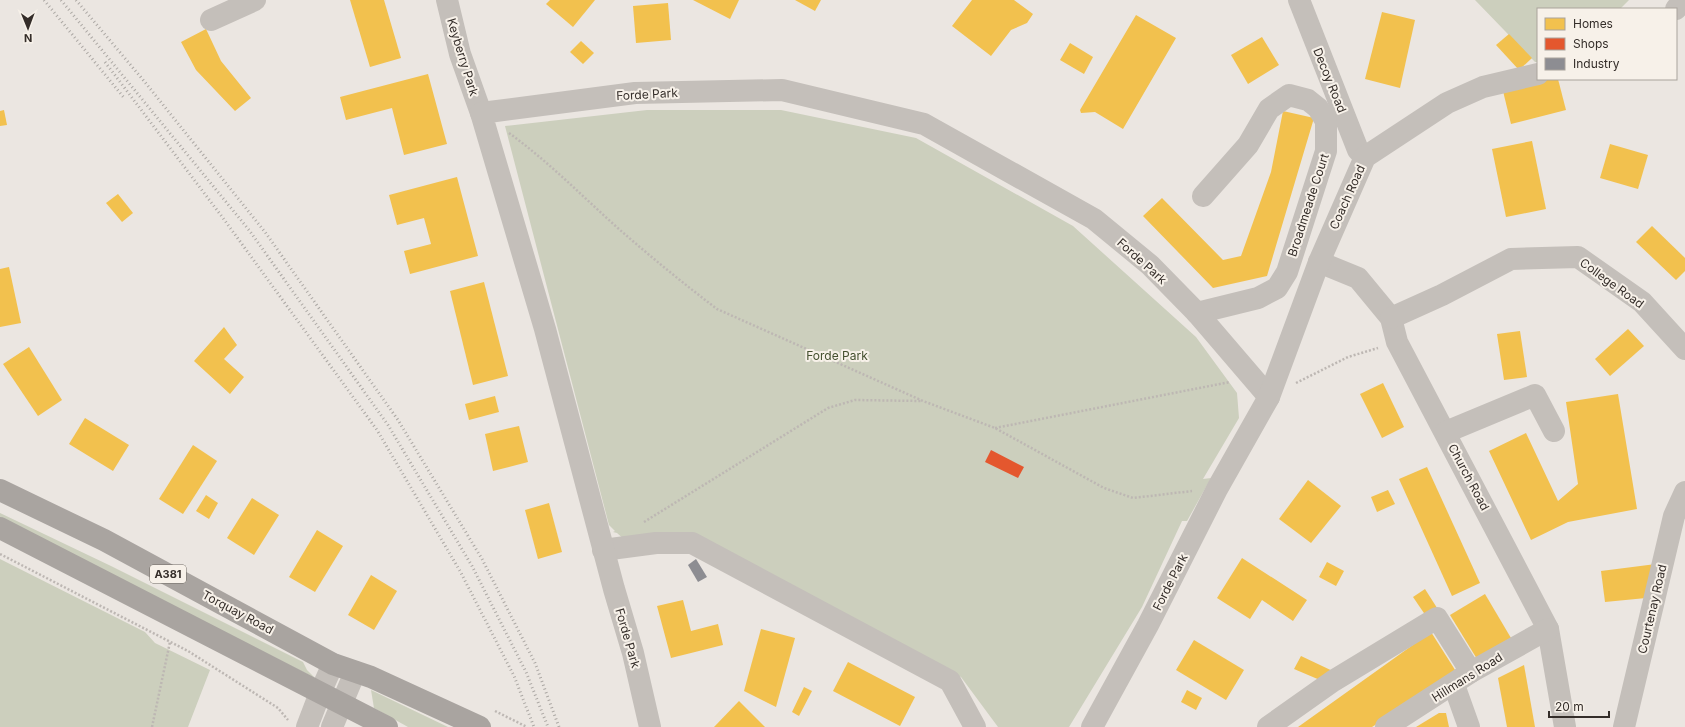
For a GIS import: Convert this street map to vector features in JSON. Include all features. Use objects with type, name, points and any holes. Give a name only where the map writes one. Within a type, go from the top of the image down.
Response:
[{"type":"main road","name":"Torquay Road","points":[[0,490],[104,540],[333,664],[371,677],[480,727]]},
{"type":"main road","points":[[0,528],[387,727]]},
{"type":"street","points":[[211,20],[255,0]]},
{"type":"street","name":"Keyberry Park","points":[[447,0],[460,54],[481,113]]},
{"type":"street","points":[[1677,8],[1683,0]]},
{"type":"street","name":"Decoy Road","points":[[1297,2],[1358,150],[1365,157]]},
{"type":"street","name":"Coach Road","points":[[1269,397],[1319,262],[1365,157],[1447,103],[1484,86],[1537,74]]},
{"type":"street","name":"Forde Park","points":[[650,727],[633,653],[603,550],[545,329],[481,113],[635,93],[782,90],[924,124],[1094,219],[1150,265],[1197,313],[1269,397],[1218,489],[1148,625],[1092,727]]},
{"type":"street","name":"Broadmeade Court","points":[[1197,313],[1258,298],[1277,288],[1287,272],[1326,151],[1326,121],[1318,108],[1308,100],[1289,95],[1269,109],[1248,145],[1203,196]]},
{"type":"street","name":"College Road","points":[[1391,318],[1442,295],[1511,259],[1578,257],[1642,302],[1685,349]]},
{"type":"street","name":"Church Road","points":[[1319,262],[1358,278],[1391,318],[1397,342],[1446,432],[1548,629],[1565,727]]},
{"type":"street","points":[[1446,432],[1535,395],[1554,431]]},
{"type":"street","name":"Courtenay Road","points":[[1624,727],[1674,516],[1685,492]]},
{"type":"street","points":[[603,550],[656,543],[692,543],[950,681],[975,727]]},
{"type":"street","points":[[1268,727],[1333,681],[1437,618],[1462,678],[1469,727]]},
{"type":"street","name":"Hillmans Road","points":[[1386,727],[1462,678],[1548,629]]},
{"type":"street","points":[[297,723],[320,693],[333,664]]},
{"type":"street","points":[[332,727],[355,672]]},
{"type":"path","points":[[481,113],[531,149],[620,230],[690,289],[717,309],[923,401],[995,428],[1104,488],[1133,498],[1218,489]]},
{"type":"path","points":[[1269,397],[1348,357],[1397,342]]},
{"type":"path","points":[[995,428],[1252,378]]},
{"type":"path","points":[[640,525],[828,408],[855,400],[923,401]]},
{"type":"path","points":[[0,554],[188,651],[278,708],[297,723]]},
{"type":"path","points":[[152,727],[170,642]]},
{"type":"path","points":[[497,712],[527,727]]},
{"type":"green space","points":[[1475,0],[1629,0],[1621,8],[1537,8],[1537,62],[1535,62]]},
{"type":"green space","name":"Forde Park","points":[[647,110],[781,110],[916,138],[1073,226],[1196,337],[1237,393],[1239,418],[1203,479],[1211,478],[1187,521],[1182,521],[1142,607],[1069,727],[998,727],[961,677],[712,546],[626,541],[617,533],[613,532],[615,531],[609,525],[505,126]]},
{"type":"green space","points":[[0,513],[111,566],[303,662],[307,670],[315,678],[0,518]]},
{"type":"green space","points":[[0,559],[145,632],[155,643],[210,670],[188,727],[0,727]]},
{"type":"green space","points":[[371,690],[448,727],[408,727],[374,708]]},
{"type":"building: Homes","points":[[350,0],[384,0],[401,58],[370,67]]},
{"type":"building: Homes","points":[[550,0],[595,0],[573,27],[546,4]]},
{"type":"building: Homes","points":[[693,0],[739,0],[730,19]]},
{"type":"building: Homes","points":[[795,0],[821,0],[815,11]]},
{"type":"building: Homes","points":[[972,0],[1014,0],[1033,14],[1027,23],[1011,30],[991,56],[952,26]]},
{"type":"building: Homes","points":[[668,3],[671,40],[636,43],[633,6]]},
{"type":"building: Homes","points":[[1382,12],[1415,20],[1400,88],[1365,79]]},
{"type":"building: Homes","points":[[1136,15],[1176,38],[1123,129],[1095,112],[1081,113],[1080,110]]},
{"type":"building: Homes","points":[[206,29],[221,61],[251,98],[235,111],[196,70],[181,42]]},
{"type":"building: Homes","points":[[1509,34],[1532,58],[1519,70],[1496,45]]},
{"type":"building: Homes","points":[[1262,37],[1279,65],[1248,84],[1231,55]]},
{"type":"building: Homes","points":[[581,41],[594,53],[583,64],[570,52]]},
{"type":"building: Homes","points":[[1070,43],[1093,57],[1084,74],[1060,60]]},
{"type":"building: Homes","points":[[428,74],[447,144],[404,155],[392,108],[346,120],[340,97]]},
{"type":"building: Homes","points":[[1545,80],[1558,80],[1566,110],[1511,124],[1503,91]]},
{"type":"building: Homes","points":[[4,110],[7,125],[0,126],[0,111]]},
{"type":"building: Homes","points":[[1283,111],[1314,118],[1267,276],[1213,288],[1143,216],[1162,198],[1223,260],[1241,256],[1271,172]]},
{"type":"building: Homes","points":[[1532,141],[1546,209],[1506,217],[1492,149]]},
{"type":"building: Homes","points":[[1610,144],[1648,155],[1638,189],[1600,178]]},
{"type":"building: Homes","points":[[457,177],[478,256],[410,274],[404,251],[431,244],[424,218],[397,225],[389,195]]},
{"type":"building: Homes","points":[[118,194],[133,213],[122,222],[106,203]]},
{"type":"building: Homes","points":[[1652,226],[1685,258],[1685,271],[1676,280],[1636,242]]},
{"type":"building: Homes","points":[[9,267],[21,323],[0,327],[0,269]]},
{"type":"building: Homes","points":[[484,282],[508,376],[473,385],[450,291]]},
{"type":"building: Homes","points":[[224,327],[237,345],[224,359],[244,377],[230,394],[194,361]]},
{"type":"building: Homes","points":[[1628,329],[1644,346],[1610,376],[1595,359]]},
{"type":"building: Homes","points":[[1520,331],[1527,377],[1504,380],[1497,334]]},
{"type":"building: Homes","points":[[29,347],[62,400],[38,416],[3,364]]},
{"type":"building: Homes","points":[[1383,383],[1404,427],[1382,438],[1360,394]]},
{"type":"building: Homes","points":[[1618,394],[1637,509],[1568,522],[1531,540],[1489,451],[1526,433],[1558,501],[1578,484],[1566,402]]},
{"type":"building: Homes","points":[[495,396],[499,412],[469,420],[465,404]]},
{"type":"building: Homes","points":[[85,418],[129,445],[113,471],[69,444]]},
{"type":"building: Homes","points":[[519,426],[528,462],[493,471],[485,434]]},
{"type":"building: Homes","points":[[193,445],[217,461],[183,514],[159,499]]},
{"type":"building: Homes","points":[[1427,467],[1480,583],[1452,596],[1399,479]]},
{"type":"building: Homes","points":[[1308,480],[1341,506],[1311,543],[1279,519]]},
{"type":"building: Homes","points":[[1388,490],[1395,504],[1377,512],[1371,497]]},
{"type":"building: Homes","points":[[206,495],[218,503],[209,519],[196,511]]},
{"type":"building: Homes","points":[[252,498],[279,515],[254,555],[227,538]]},
{"type":"building: Homes","points":[[549,503],[562,552],[538,559],[525,510]]},
{"type":"building: Homes","points":[[317,530],[343,546],[315,592],[289,577]]},
{"type":"building: Homes","points":[[1242,558],[1307,600],[1293,621],[1262,600],[1250,619],[1217,598]]},
{"type":"building: Homes","points":[[1327,562],[1344,571],[1336,586],[1319,577]]},
{"type":"building: Homes","points":[[1656,564],[1646,598],[1605,602],[1601,571]]},
{"type":"building: Homes","points":[[371,575],[397,591],[374,630],[348,615]]},
{"type":"building: Homes","points":[[1425,589],[1439,611],[1428,619],[1413,597]]},
{"type":"building: Homes","points":[[1485,594],[1511,638],[1477,659],[1450,615]]},
{"type":"building: Homes","points":[[683,600],[691,631],[718,624],[723,645],[671,658],[657,606]]},
{"type":"building: Homes","points":[[761,629],[795,638],[776,707],[744,691]]},
{"type":"building: Homes","points":[[1431,632],[1457,673],[1372,727],[1298,727]]},
{"type":"building: Homes","points":[[1194,640],[1244,670],[1226,700],[1176,670]]},
{"type":"building: Homes","points":[[1301,656],[1339,674],[1327,683],[1294,669]]},
{"type":"building: Homes","points":[[848,662],[915,697],[900,726],[833,691]]},
{"type":"building: Homes","points":[[1524,665],[1535,727],[1507,727],[1498,678]]},
{"type":"building: Homes","points":[[804,687],[812,691],[799,716],[792,712]]},
{"type":"building: Homes","points":[[1187,690],[1202,698],[1196,710],[1181,702]]},
{"type":"building: Homes","points":[[739,701],[765,727],[714,727]]},
{"type":"building: Homes","points":[[1439,713],[1446,713],[1449,727],[1416,727]]},
{"type":"building: Shops","points":[[991,450],[1024,467],[1018,478],[985,462]]},
{"type":"building: Industry","points":[[696,559],[707,577],[698,582],[688,565]]},
{"type":"railway","points":[[44,0],[125,99]]},
{"type":"railway","points":[[61,0],[249,230],[388,425],[472,566],[526,672],[548,727]]},
{"type":"railway","points":[[76,0],[144,81],[265,232],[398,420],[482,559],[535,663],[559,727]]},
{"type":"railway","points":[[105,62],[223,218],[377,430],[460,571],[514,676],[534,727]]}]
